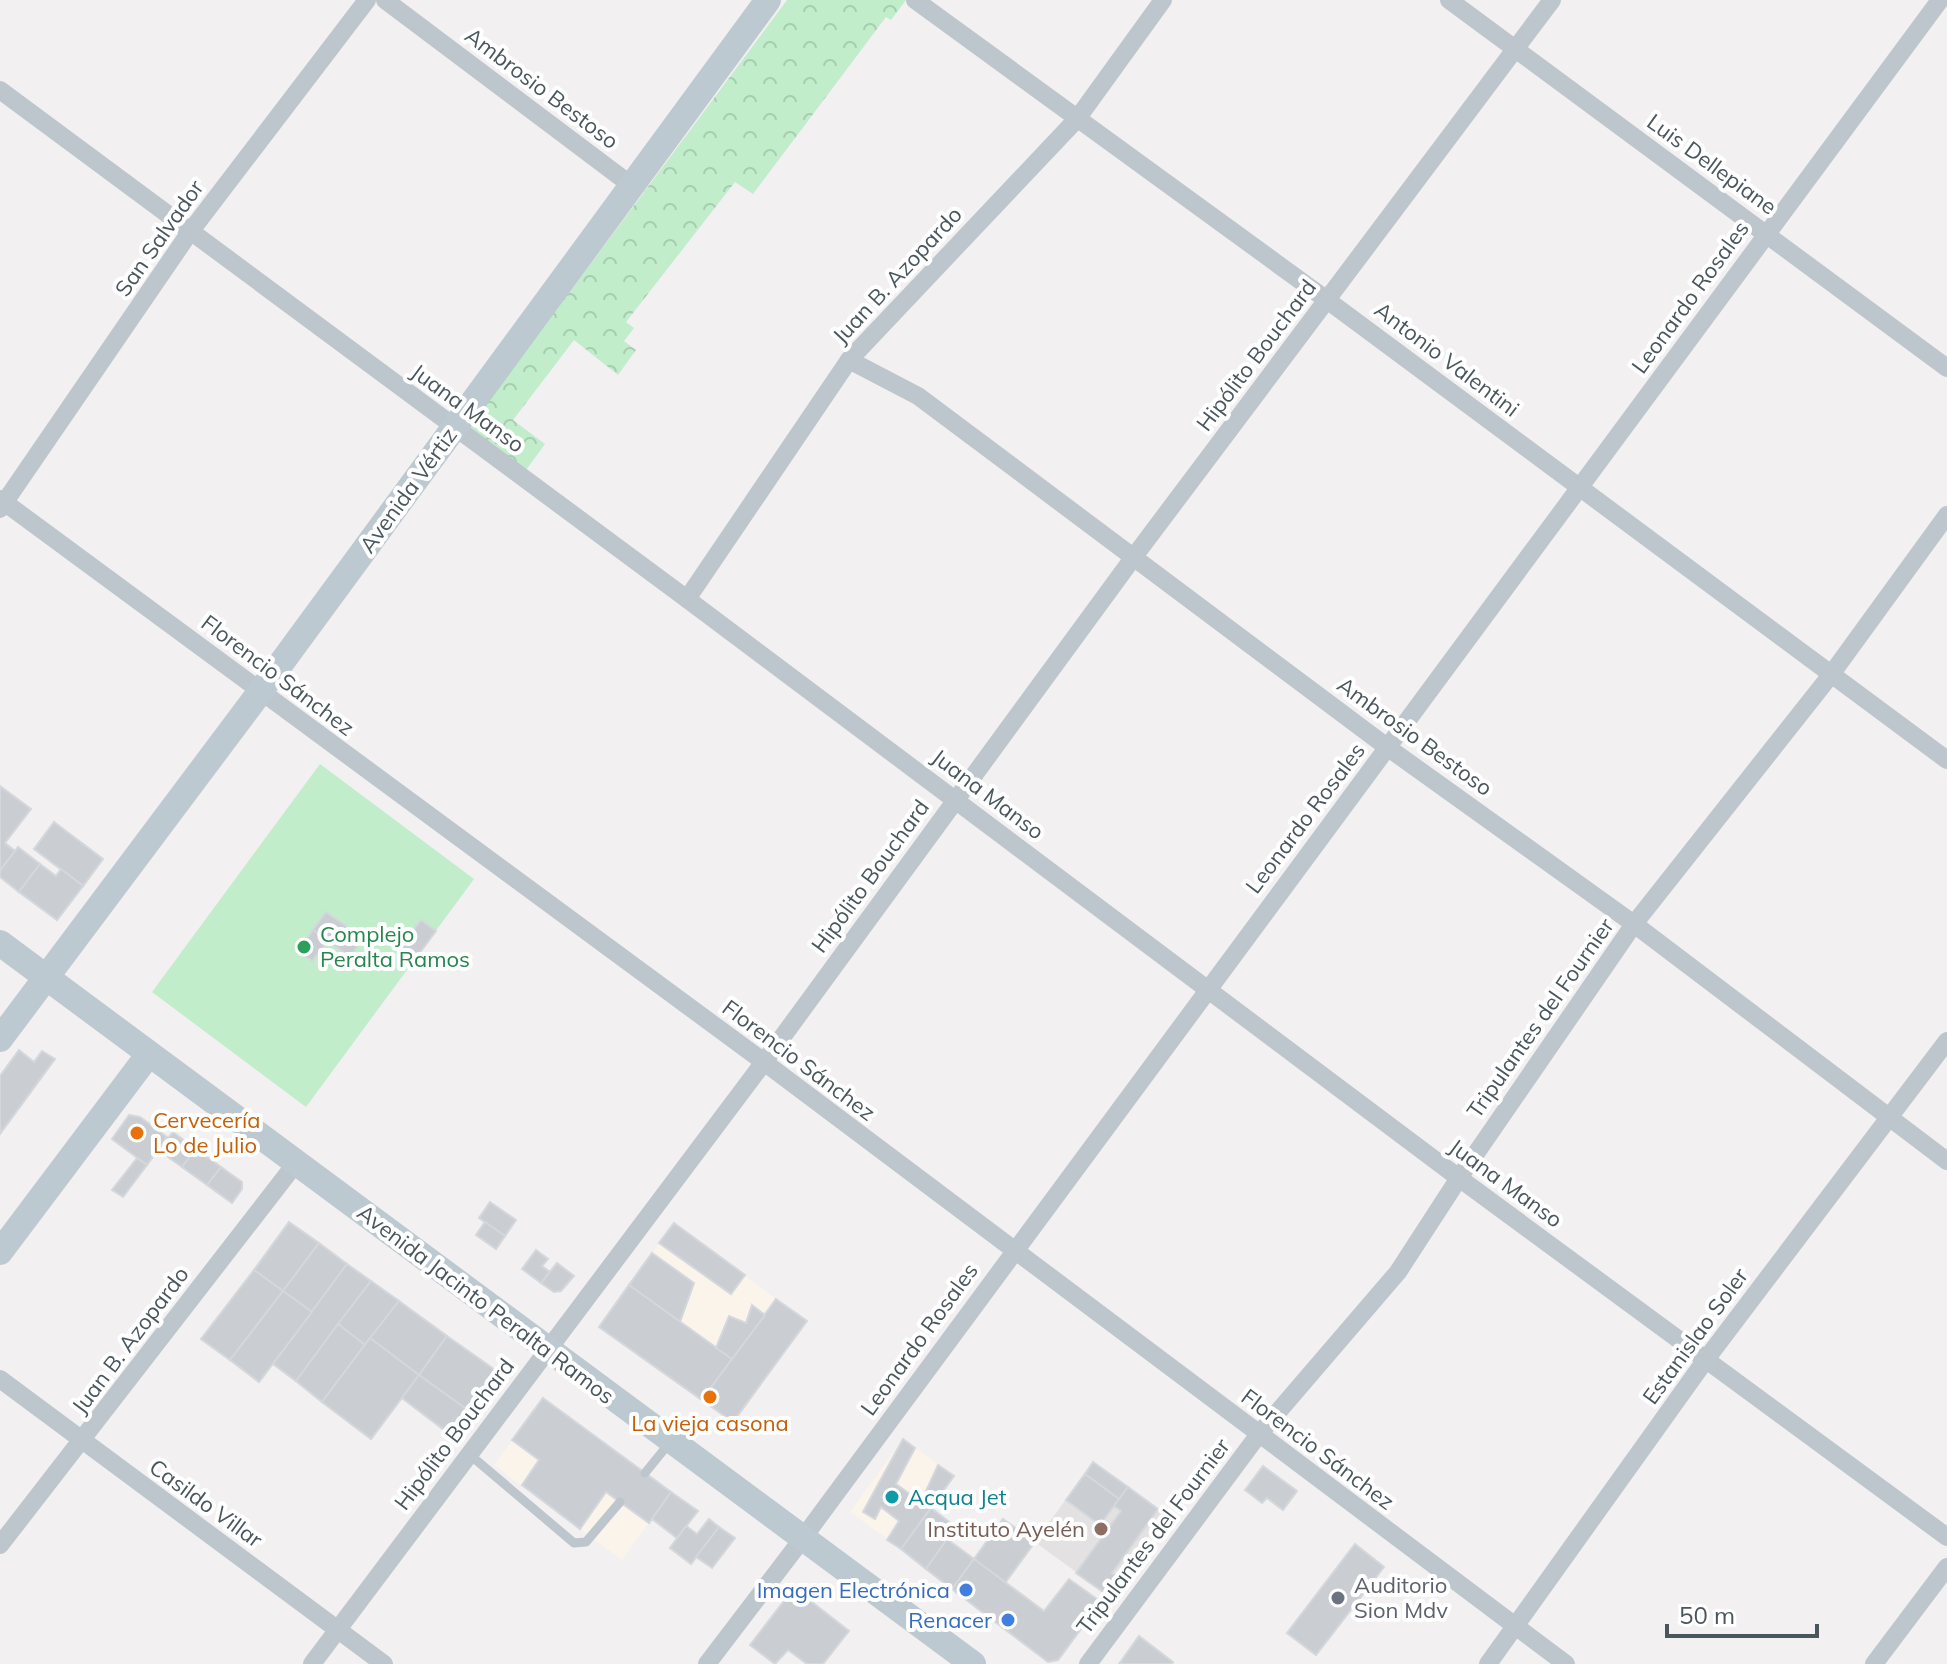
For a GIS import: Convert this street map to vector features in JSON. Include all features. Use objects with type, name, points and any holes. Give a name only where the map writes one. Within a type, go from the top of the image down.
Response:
[{"type":"street","name":"San Salvador","points":[[2,504],[190,232],[367,0]]},
{"type":"street","name":"Ambrosio Bestoso","points":[[385,0],[631,185]]},
{"type":"street","name":"Avenida Vértiz","points":[[0,1039],[260,692],[768,0]]},
{"type":"street","name":"Antonio Valentini","points":[[915,0],[1327,300],[1947,760]]},
{"type":"street","name":"Juan B. Azopardo","points":[[687,599],[849,360],[1077,119],[1163,0]]},
{"type":"street","name":"Luis Dellepiane","points":[[1449,0],[1947,368]]},
{"type":"street","name":"Hipólito Bouchard","points":[[312,1664],[764,1062],[1133,558],[1552,0]]},
{"type":"street","name":"Leonardo Rosales","points":[[707,1664],[1940,0]]},
{"type":"street","name":"Juana Manso","points":[[0,90],[687,599],[1459,1178],[1947,1537]]},
{"type":"street","name":"Ambrosio Bestoso","points":[[849,360],[918,396],[1387,747],[1634,924],[1947,1161]]},
{"type":"street","name":"Florencio Sánchez","points":[[2,504],[764,1062],[1013,1252],[1566,1664]]},
{"type":"street","name":"Tripulantes del Fournier","points":[[1088,1664],[1259,1434],[1398,1272],[1634,924],[1830,676],[1947,515]]},
{"type":"street","name":"Avenida Jacinto Peralta Ramos","points":[[0,943],[973,1664]]},
{"type":"street","name":"Estanislao Soler","points":[[1488,1664],[1707,1358],[1947,1041]]},
{"type":"street","points":[[0,1252],[149,1054]]},
{"type":"street","name":"Juan B. Azopardo","points":[[0,1545],[296,1163]]},
{"type":"street","name":"Casildo Villar","points":[[0,1379],[384,1664]]},
{"type":"street","points":[[1874,1664],[1947,1567]]},
{"type":"lane","points":[[645,1473],[671,1441]]},
{"type":"lane","points":[[469,1454],[574,1543],[586,1542],[620,1502]]},
{"type":"shaded area","points":[[674,1223],[776,1299],[702,1400],[599,1327]]},
{"type":"shaded area","points":[[543,1398],[671,1492],[622,1560],[494,1465]]},
{"type":"shaded area","points":[[903,1439],[954,1476],[901,1549],[850,1512]]},
{"type":"shaded area","name":"Instituto Ayelén","points":[[1093,1462],[1167,1516],[1109,1596],[1035,1542]]},
{"type":"green space","points":[[787,0],[906,0],[891,20],[886,17],[753,194],[735,182],[626,322],[634,328],[624,341],[636,350],[618,375],[574,340],[513,420],[545,444],[526,470],[469,427]]},
{"type":"green space","name":"Complejo Peralta Ramos","points":[[320,764],[474,879],[306,1107],[152,992]]},
{"type":"building","points":[[0,786],[31,809],[5,843],[15,851],[0,871]]},
{"type":"building","points":[[54,822],[103,859],[83,886],[34,849]]},
{"type":"building","points":[[18,847],[40,864],[19,892],[0,877],[0,871]]},
{"type":"building","points":[[40,864],[56,876],[61,869],[83,886],[57,920],[19,892]]},
{"type":"building","points":[[326,912],[363,938],[350,957],[313,930]]},
{"type":"building","points":[[421,920],[436,931],[412,963],[397,952]]},
{"type":"building","points":[[313,930],[328,941],[312,961],[298,951]]},
{"type":"building","points":[[19,1050],[34,1062],[42,1051],[55,1059],[0,1134],[0,1076]]},
{"type":"building","points":[[129,1115],[140,1117],[167,1137],[147,1165],[112,1139]]},
{"type":"building","points":[[173,1132],[196,1149],[182,1167],[158,1150]]},
{"type":"building","points":[[196,1149],[221,1167],[207,1185],[182,1167]]},
{"type":"building","points":[[137,1158],[147,1165],[123,1197],[112,1190]]},
{"type":"building","points":[[221,1167],[242,1182],[242,1189],[232,1203],[207,1185]]},
{"type":"building","points":[[490,1202],[516,1220],[505,1236],[479,1218]]},
{"type":"building","points":[[289,1222],[319,1243],[283,1291],[254,1270]]},
{"type":"building","points":[[485,1222],[505,1236],[496,1249],[476,1235]]},
{"type":"building","points":[[674,1223],[745,1275],[731,1294],[659,1243]]},
{"type":"building","points":[[319,1243],[347,1264],[312,1312],[283,1291]]},
{"type":"building","points":[[536,1250],[548,1259],[542,1266],[550,1272],[541,1283],[522,1269]]},
{"type":"building","points":[[652,1253],[694,1283],[680,1322],[629,1285]]},
{"type":"building","points":[[557,1263],[574,1276],[561,1291],[554,1292],[541,1283]]},
{"type":"building","points":[[347,1264],[371,1281],[296,1381],[273,1364]]},
{"type":"building","points":[[254,1270],[283,1291],[230,1360],[201,1339]]},
{"type":"building","points":[[371,1281],[399,1301],[365,1345],[338,1324]]},
{"type":"building","points":[[629,1285],[732,1359],[702,1400],[599,1327]]},
{"type":"building","points":[[283,1291],[312,1312],[259,1382],[230,1360]]},
{"type":"building","points":[[776,1299],[807,1321],[733,1422],[702,1400]]},
{"type":"building","points":[[399,1301],[447,1336],[419,1375],[370,1338]]},
{"type":"building","points":[[752,1305],[765,1315],[732,1359],[716,1348],[729,1316],[746,1323]]},
{"type":"building","points":[[338,1324],[365,1345],[322,1402],[296,1381]]},
{"type":"building","points":[[447,1336],[498,1372],[469,1411],[419,1375]]},
{"type":"building","points":[[370,1338],[419,1375],[371,1439],[322,1402]]},
{"type":"building","points":[[419,1375],[469,1411],[452,1436],[402,1398]]},
{"type":"building","points":[[543,1398],[671,1492],[649,1523],[606,1492],[580,1529],[522,1485],[539,1460],[512,1440]]},
{"type":"building","name":"Acqua Jet","points":[[903,1439],[915,1448],[896,1484],[921,1502],[938,1465],[954,1476],[901,1549],[887,1540],[899,1521],[881,1507],[875,1519],[863,1512]]},
{"type":"building","points":[[1093,1462],[1128,1487],[1119,1499],[1085,1474]]},
{"type":"building","points":[[1263,1466],[1297,1491],[1283,1510],[1267,1498],[1262,1503],[1245,1490]]},
{"type":"building","points":[[1085,1474],[1119,1499],[1100,1525],[1066,1500]]},
{"type":"building","points":[[1128,1487],[1158,1509],[1112,1573],[1121,1579],[1109,1596],[1076,1573],[1121,1511],[1114,1506]]},
{"type":"building","points":[[671,1492],[698,1511],[677,1538],[652,1519]]},
{"type":"building","points":[[931,1508],[957,1528],[926,1569],[901,1549]]},
{"type":"building","points":[[709,1519],[719,1527],[691,1564],[670,1548],[686,1526],[697,1534]]},
{"type":"building","points":[[1003,1519],[1035,1542],[1005,1583],[974,1559]]},
{"type":"building","points":[[719,1527],[735,1538],[712,1568],[696,1557]]},
{"type":"building","points":[[947,1539],[974,1559],[952,1589],[926,1569]]},
{"type":"building","points":[[1355,1544],[1384,1567],[1316,1655],[1287,1633]]},
{"type":"building","points":[[974,1559],[1044,1611],[1069,1579],[1101,1602],[1058,1660],[1048,1662],[952,1589]]},
{"type":"building","points":[[794,1588],[849,1631],[823,1664],[807,1664],[788,1650],[775,1664],[750,1645]]},
{"type":"building","points":[[1139,1636],[1173,1662],[1172,1664],[1119,1664]]},
{"type":"place","name":"Complejo Peralta Ramos","points":[[304,947]]},
{"type":"place","name":"Cervecería Lo de Julio","points":[[137,1133]]},
{"type":"place","name":"La vieja casona","points":[[710,1397]]},
{"type":"place","name":"Acqua Jet","points":[[892,1497]]},
{"type":"place","name":"Instituto Ayelén","points":[[1101,1529]]},
{"type":"place","name":"Imagen Electrónica","points":[[966,1590]]},
{"type":"place","name":"Auditorio Sion Mdv","points":[[1338,1598]]},
{"type":"place","name":"Renacer","points":[[1008,1620]]}]
